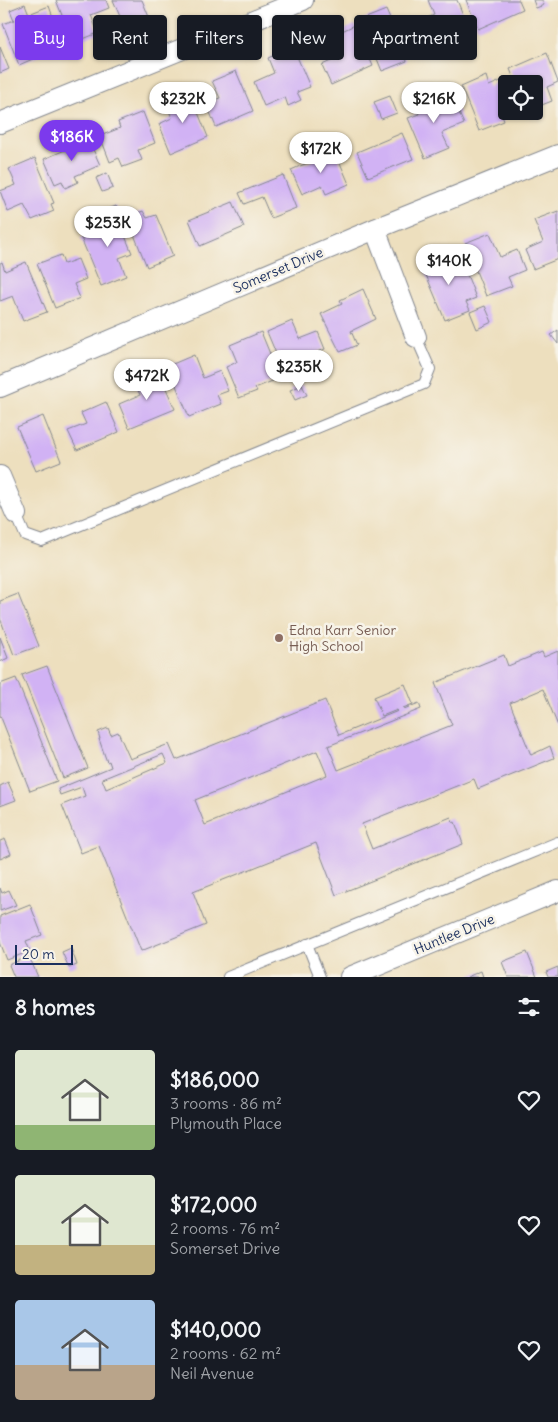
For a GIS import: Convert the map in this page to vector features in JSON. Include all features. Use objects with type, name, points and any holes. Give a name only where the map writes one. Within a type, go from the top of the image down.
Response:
[{"type":"street","points":[[0,123],[303,0]]},
{"type":"street","name":"Somerset Drive","points":[[0,387],[375,229],[558,155]]},
{"type":"street","points":[[375,229],[416,337]]},
{"type":"street","points":[[0,476],[16,514]]},
{"type":"street","name":"Huntlee Drive","points":[[350,977],[558,891]]},
{"type":"lane","points":[[16,514],[26,536],[42,542],[424,384],[430,369],[416,337]]},
{"type":"lane","points":[[228,977],[558,842]]},
{"type":"lane","points":[[306,944],[320,977]]},
{"type":"building","points":[[56,0],[106,0],[109,8],[91,15],[93,35],[83,39],[83,15],[62,15]]},
{"type":"building","points":[[113,0],[142,0],[148,15],[119,15]]},
{"type":"building","points":[[428,0],[457,0],[463,15],[434,15]]},
{"type":"building","points":[[466,0],[519,0],[523,9],[478,29],[477,15],[472,15]]},
{"type":"building","points":[[533,0],[542,0],[544,5],[536,8]]},
{"type":"building","points":[[25,4],[29,14],[49,6],[52,15],[15,15],[15,55],[3,24],[14,20],[10,10]]},
{"type":"building","points":[[386,10],[388,15],[374,15]]},
{"type":"building","points":[[354,25],[354,60],[370,60],[373,66],[331,85],[322,65],[333,60],[344,60],[344,30]]},
{"type":"building","points":[[0,47],[9,69],[0,73]]},
{"type":"building","points":[[547,53],[558,82],[547,87],[552,101],[543,104],[543,75],[512,75],[510,69]]},
{"type":"building","points":[[272,56],[272,60],[299,60],[310,87],[297,92],[301,100],[288,106],[285,97],[264,106],[254,82],[274,73],[268,58]]},
{"type":"building","points":[[17,60],[30,60],[19,65]]},
{"type":"building","points":[[377,60],[407,61],[382,71]]},
{"type":"building","points":[[236,71],[253,111],[216,127],[206,103],[220,98],[212,81]]},
{"type":"building","points":[[486,76],[489,86],[498,82],[498,120],[504,121],[479,131],[461,87]]},
{"type":"building","points":[[190,93],[208,137],[171,153],[159,124],[172,118],[166,103]]},
{"type":"building","points":[[439,94],[443,104],[453,100],[464,124],[442,133],[449,148],[425,158],[408,118],[419,114],[415,105]]},
{"type":"building","points":[[390,96],[397,113],[381,119],[374,102]]},
{"type":"building","points":[[143,112],[155,143],[138,150],[142,160],[123,167],[119,158],[110,162],[100,136],[120,128],[118,122]]},
{"type":"building","points":[[402,133],[413,159],[368,177],[357,152]]},
{"type":"building","points":[[87,136],[100,165],[75,176],[78,182],[65,188],[62,181],[55,184],[44,159],[65,150],[63,146]]},
{"type":"building","points":[[335,151],[349,184],[326,194],[322,185],[302,194],[291,170]]},
{"type":"building","points":[[35,158],[54,203],[51,204],[54,211],[32,220],[24,205],[8,212],[0,191],[16,185],[9,169]]},
{"type":"building","points":[[107,173],[113,188],[102,192],[96,178]]},
{"type":"building","points":[[283,175],[296,208],[271,218],[262,197],[244,204],[239,193]]},
{"type":"building","points":[[233,202],[244,227],[200,246],[189,220]]},
{"type":"building","points":[[116,206],[132,253],[119,258],[126,276],[101,286],[81,238],[107,227],[101,212]]},
{"type":"building","points":[[143,211],[147,218],[156,215],[173,256],[147,267],[127,217]]},
{"type":"building","points":[[558,211],[558,259],[533,269],[525,250],[543,242],[534,220]]},
{"type":"building","points":[[490,233],[500,257],[517,250],[525,270],[508,277],[512,286],[486,296],[474,266],[465,270],[461,262],[471,258],[465,243]]},
{"type":"building","points":[[446,252],[456,276],[466,272],[476,298],[466,302],[470,310],[445,320],[421,263]]},
{"type":"building","points":[[61,255],[64,264],[78,259],[86,279],[74,284],[80,298],[55,308],[37,264]]},
{"type":"building","points":[[2,262],[5,271],[26,262],[47,312],[23,321],[13,296],[0,301],[0,263]]},
{"type":"building","points":[[363,289],[376,319],[351,331],[357,345],[340,352],[321,314],[342,304],[340,300]]},
{"type":"building","points":[[485,306],[492,322],[477,329],[470,312]]},
{"type":"building","points":[[292,321],[300,339],[318,332],[325,349],[306,357],[310,367],[286,377],[267,332]]},
{"type":"building","points":[[558,330],[558,344],[551,335]]},
{"type":"building","points":[[261,332],[280,378],[255,388],[257,391],[239,398],[226,367],[237,362],[230,345]]},
{"type":"building","points":[[194,355],[203,378],[220,371],[228,391],[217,395],[221,404],[189,417],[168,366]]},
{"type":"building","points":[[158,370],[175,409],[129,428],[119,404],[140,395],[134,380]]},
{"type":"building","points":[[302,385],[307,395],[295,400],[290,390]]},
{"type":"building","points":[[106,402],[119,432],[77,450],[68,431],[86,424],[81,413]]},
{"type":"building","points":[[43,416],[61,461],[36,471],[17,427]]},
{"type":"building","points":[[18,594],[39,646],[14,655],[0,618],[0,601]]},
{"type":"building","points":[[0,637],[8,658],[0,662]]},
{"type":"building","points":[[558,651],[558,726],[543,689],[510,703],[531,755],[550,746],[554,758],[478,789],[474,779],[362,824],[372,849],[451,817],[453,823],[455,822],[463,844],[336,895],[316,843],[193,892],[206,925],[141,951],[99,846],[81,853],[62,805],[85,796],[82,787],[60,795],[58,789],[111,767],[109,761],[107,762],[98,732],[108,728],[111,735],[118,732],[130,759],[169,744],[176,760],[325,700],[339,735],[398,711],[382,716],[374,697],[405,684],[413,704],[403,708],[419,703],[421,709],[328,746],[338,770],[452,725],[435,683],[504,655],[508,666],[542,652],[544,657]],"holes":[[[317,751],[327,775],[205,825],[195,800]],[[163,754],[167,763],[106,789],[102,779]]]},
{"type":"building","points":[[47,666],[88,768],[63,778],[22,675]]},
{"type":"building","points":[[16,678],[57,781],[30,791],[0,715],[0,684]]},
{"type":"building","points":[[8,782],[16,800],[0,806],[0,786]]},
{"type":"building","points":[[5,839],[11,854],[0,859],[0,841]]},
{"type":"building","points":[[0,888],[2,893],[9,890],[16,905],[0,911]]},
{"type":"building","points":[[30,904],[42,935],[26,941],[30,951],[7,960],[0,942],[0,916]]},
{"type":"building","points":[[71,948],[77,965],[69,968],[62,952]]},
{"type":"building","points":[[527,952],[537,977],[508,977],[502,962]]},
{"type":"building","points":[[29,956],[38,977],[14,977],[9,965]]},
{"type":"building","points":[[558,967],[558,977],[548,977],[546,972]]},
{"type":"building","points":[[481,971],[483,977],[467,977]]},
{"type":"place","name":"Edna Karr Senior High School","points":[[279,638]]}]
